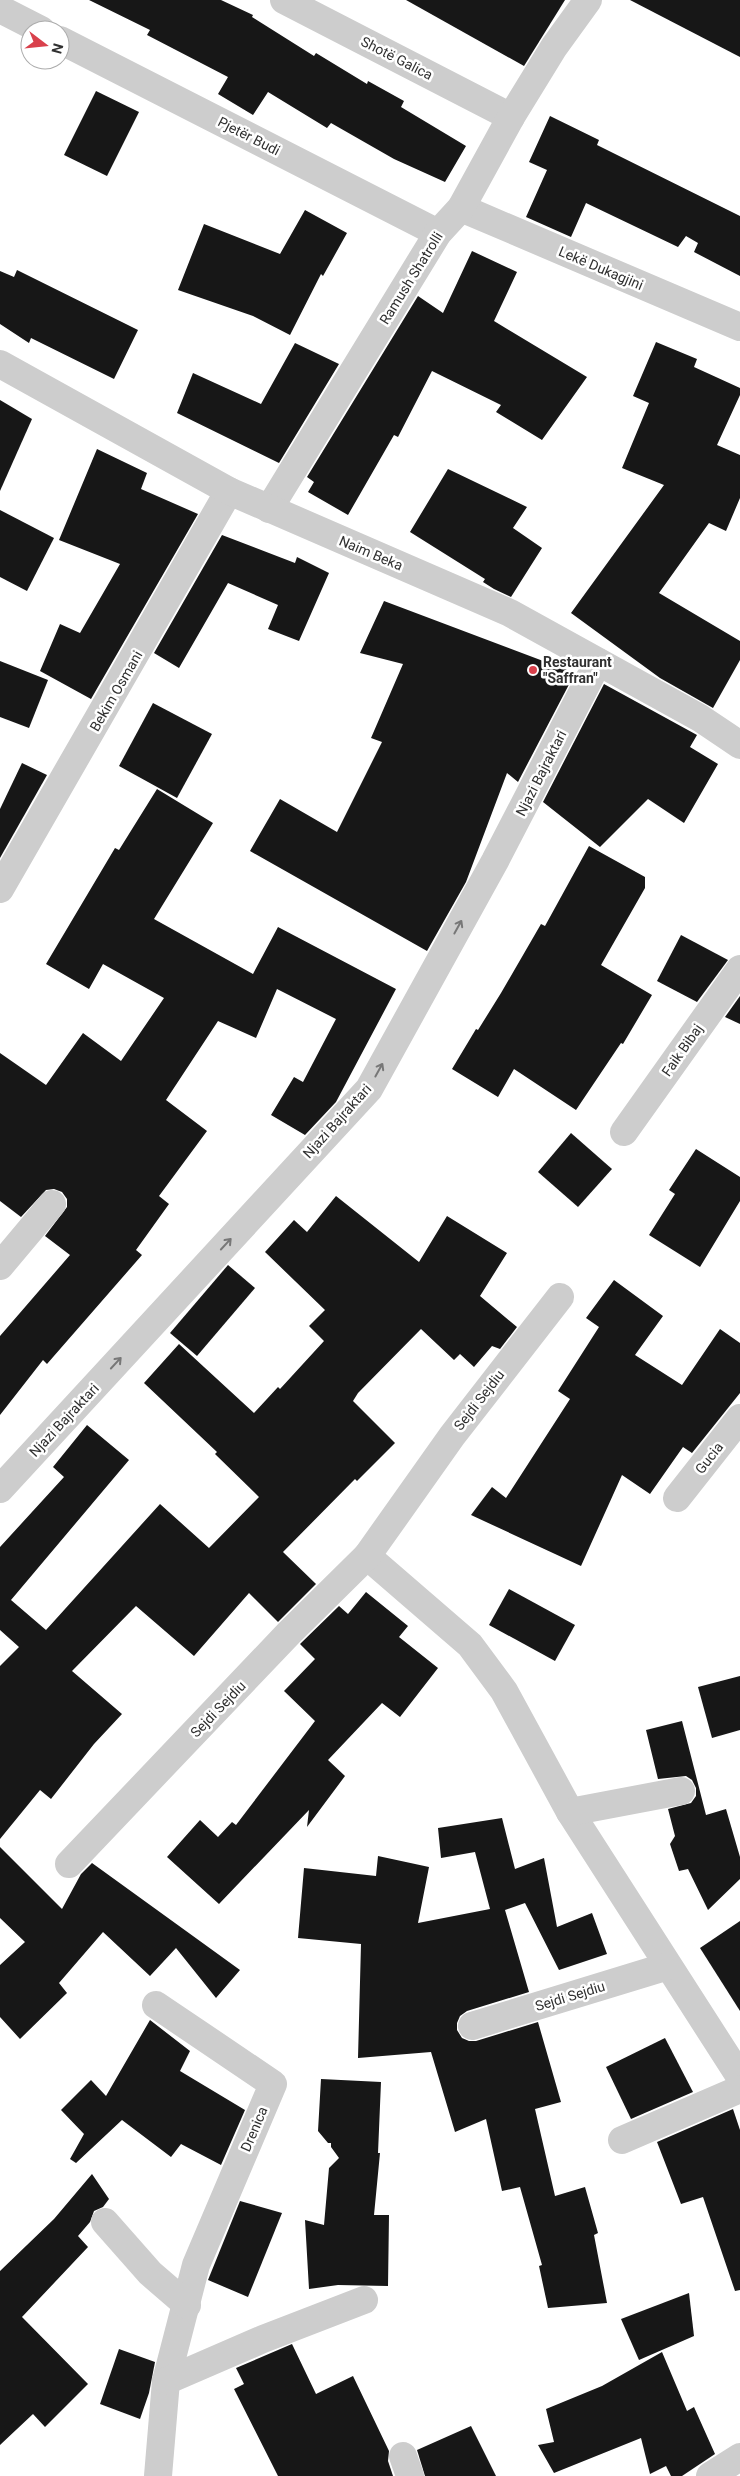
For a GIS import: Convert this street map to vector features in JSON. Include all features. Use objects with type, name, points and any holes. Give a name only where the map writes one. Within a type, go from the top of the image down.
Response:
[{"type":"street","name":"Shotë Galica","points":[[284,0],[511,116]]},
{"type":"street","name":"Ramush Shatrolli","points":[[269,508],[438,233],[461,208],[511,116],[554,47],[588,0]]},
{"type":"street","points":[[0,9],[21,20]]},
{"type":"street","name":"Pjetër Budi","points":[[70,45],[438,233]]},
{"type":"street","name":"Lekë Dukagjini","points":[[461,208],[740,327]]},
{"type":"street","name":"Naim Beka","points":[[0,364],[230,491],[510,613],[700,718],[740,745]]},
{"type":"street","name":"Bekim Osmani","points":[[0,888],[230,491]]},
{"type":"street","name":"Njazi Bajraktari","points":[[0,1489],[369,1088],[495,861],[598,662]]},
{"type":"street","name":"Faik Bibaj","points":[[624,1132],[740,969]]},
{"type":"street","points":[[0,1266],[52,1204]]},
{"type":"street","name":"Sejdi Sejdiu","points":[[69,1864],[289,1633],[367,1556],[452,1436],[560,1297]]},
{"type":"street","name":"Gucia","points":[[677,1498],[740,1418]]},
{"type":"street","points":[[367,1556],[470,1645],[504,1691],[570,1812],[740,2077]]},
{"type":"street","points":[[570,1812],[681,1791]]},
{"type":"street","name":"Sejdi Sejdiu","points":[[472,2026],[668,1966]]},
{"type":"street","name":"Drenica","points":[[156,2006],[273,2084],[196,2265],[166,2381],[158,2476]]},
{"type":"street","points":[[622,2140],[740,2089]]},
{"type":"street","points":[[105,2222],[150,2273],[187,2305]]},
{"type":"street","points":[[166,2381],[364,2300]]},
{"type":"street","points":[[710,2476],[740,2457]]},
{"type":"building","points":[[89,0],[221,0],[253,15],[252,17],[314,56],[316,53],[367,84],[368,81],[404,101],[401,107],[466,146],[445,182],[394,159],[331,123],[327,128],[268,92],[253,115],[218,94],[228,77],[147,35],[150,30]]},
{"type":"building","points":[[406,0],[565,0],[524,66]]},
{"type":"building","points":[[630,0],[740,0],[740,57]]},
{"type":"building","points":[[96,91],[139,112],[107,176],[64,155]]},
{"type":"building","points":[[550,116],[599,140],[597,145],[740,216],[740,276],[694,252],[698,243],[686,236],[678,247],[586,203],[571,237],[526,217],[547,170],[529,162]]},
{"type":"building","points":[[305,210],[347,233],[323,276],[321,274],[290,335],[253,316],[178,290],[204,224],[280,254]]},
{"type":"building","points":[[472,251],[517,272],[494,321],[587,377],[542,440],[496,412],[501,405],[432,371],[398,437],[394,435],[348,515],[308,492],[314,482],[307,477],[418,296],[443,313]]},
{"type":"building","points":[[17,270],[138,330],[114,379],[31,338],[29,343],[0,324],[0,271],[14,277]]},
{"type":"building","points":[[656,342],[697,359],[694,367],[740,388],[740,395],[717,445],[740,455],[740,498],[726,531],[709,523],[659,593],[740,641],[740,660],[713,708],[660,678],[571,613],[664,485],[622,468],[649,403],[633,396]]},
{"type":"building","points":[[295,343],[339,364],[279,463],[177,413],[193,373],[261,404]]},
{"type":"building","points":[[0,400],[32,419],[0,491]]},
{"type":"building","points":[[97,449],[147,473],[141,489],[198,514],[91,699],[40,671],[60,624],[80,633],[120,564],[59,540]]},
{"type":"building","points":[[448,469],[527,507],[513,528],[542,548],[511,597],[483,582],[485,579],[410,532]]},
{"type":"building","points":[[0,510],[54,538],[27,591],[0,577]]},
{"type":"building","points":[[222,535],[295,563],[297,557],[329,573],[299,641],[268,629],[278,605],[228,583],[179,668],[154,653]]},
{"type":"building","points":[[384,601],[575,673],[518,782],[507,773],[466,882],[427,951],[250,851],[280,799],[337,832],[382,742],[371,738],[403,664],[360,653]]},
{"type":"building","points":[[0,661],[48,680],[29,728],[0,717]]},
{"type":"building","points":[[604,684],[697,735],[690,747],[718,764],[684,823],[648,799],[600,847],[543,802]]},
{"type":"building","points":[[153,703],[212,734],[177,798],[119,766]]},
{"type":"building","points":[[22,763],[47,775],[0,858],[0,809]]},
{"type":"building","points":[[157,789],[213,823],[154,919],[253,974],[278,927],[396,989],[336,1102],[305,1135],[271,1115],[294,1077],[303,1082],[336,1019],[277,989],[256,1038],[218,1021],[166,1100],[207,1131],[159,1196],[169,1204],[136,1250],[142,1255],[47,1364],[43,1360],[0,1415],[0,1336],[70,1255],[45,1236],[67,1207],[67,1199],[62,1192],[54,1189],[46,1190],[21,1217],[0,1201],[0,1053],[46,1085],[83,1033],[121,1061],[164,998],[103,964],[89,989],[46,964],[115,848],[119,850]]},
{"type":"building","points":[[589,846],[645,877],[645,888],[601,965],[652,995],[623,1044],[621,1043],[576,1110],[514,1069],[498,1097],[452,1069],[476,1029],[478,1030],[501,993],[541,924],[545,926]]},
{"type":"building","points":[[681,935],[728,960],[697,1002],[657,981]]},
{"type":"building","points":[[740,996],[740,1024],[725,1017]]},
{"type":"building","points":[[571,1133],[612,1169],[578,1207],[538,1172]]},
{"type":"building","points":[[696,1149],[740,1177],[740,1201],[700,1267],[649,1235],[675,1194],[669,1190]]},
{"type":"building","points":[[336,1196],[419,1262],[447,1216],[507,1253],[480,1296],[517,1327],[500,1349],[492,1346],[474,1367],[460,1354],[454,1360],[421,1329],[358,1393],[353,1401],[395,1443],[357,1481],[355,1479],[283,1552],[316,1584],[278,1622],[249,1593],[194,1656],[136,1606],[72,1671],[122,1714],[94,1744],[51,1799],[40,1790],[0,1839],[0,1666],[19,1647],[0,1630],[0,1547],[64,1477],[53,1467],[87,1425],[129,1460],[11,1600],[46,1630],[160,1504],[209,1548],[259,1497],[215,1454],[217,1452],[144,1383],[179,1344],[254,1413],[278,1387],[280,1389],[324,1341],[309,1326],[325,1310],[265,1252],[294,1220],[307,1232]]},
{"type":"building","points":[[228,1265],[255,1288],[197,1356],[170,1333]]},
{"type":"building","points":[[614,1280],[663,1316],[635,1355],[682,1385],[720,1329],[740,1343],[740,1393],[692,1453],[683,1447],[650,1494],[622,1475],[581,1566],[471,1515],[492,1487],[506,1498],[570,1399],[558,1391],[599,1327],[586,1318]]},
{"type":"building","points":[[509,1589],[575,1625],[555,1661],[489,1625]]},
{"type":"building","points":[[366,1592],[408,1626],[399,1637],[438,1668],[400,1717],[382,1703],[328,1760],[345,1776],[307,1827],[309,1810],[219,1904],[167,1857],[200,1820],[218,1837],[232,1822],[236,1825],[315,1721],[284,1691],[315,1659],[300,1644],[339,1606],[348,1614]]},
{"type":"building","points":[[740,1676],[740,1730],[712,1738],[698,1687]]},
{"type":"building","points":[[682,1721],[706,1815],[726,1809],[740,1857],[740,1879],[708,1910],[688,1869],[679,1871],[670,1844],[675,1836],[668,1809],[691,1803],[696,1796],[696,1788],[692,1780],[686,1776],[658,1779],[646,1730]]},
{"type":"building","points":[[502,1818],[515,1869],[544,1858],[557,1927],[592,1913],[607,1954],[559,1970],[525,1903],[505,1910],[529,1992],[467,2011],[460,2016],[457,2030],[462,2038],[476,2041],[538,2022],[561,2102],[535,2109],[555,2196],[585,2187],[598,2233],[594,2235],[607,2303],[548,2308],[539,2266],[542,2265],[520,2187],[502,2191],[486,2119],[455,2132],[431,2052],[358,2058],[361,1944],[298,1938],[304,1868],[376,1876],[378,1856],[429,1867],[418,1923],[490,1909],[475,1852],[441,1858],[438,1828]]},
{"type":"building","points":[[0,1847],[62,1909],[81,1874],[92,1863],[240,1970],[216,1998],[176,1948],[150,1976],[103,1932],[59,1983],[67,1993],[20,2039],[0,2017],[0,1965],[25,1942],[0,1918]]},
{"type":"building","points":[[740,1921],[740,2011],[700,1948]]},
{"type":"building","points":[[150,2020],[190,2051],[180,2071],[245,2110],[221,2165],[181,2144],[171,2157],[122,2120],[76,2163],[70,2159],[84,2134],[61,2110],[91,2080],[106,2096]]},
{"type":"building","points":[[665,2038],[693,2092],[631,2119],[606,2067]]},
{"type":"building","points":[[321,2079],[381,2082],[378,2153],[380,2153],[374,2215],[389,2215],[388,2286],[338,2285],[309,2289],[305,2220],[324,2225],[329,2168],[339,2158],[331,2147],[331,2143],[328,2143],[318,2131]]},
{"type":"building","points":[[733,2109],[740,2130],[740,2290],[735,2291],[703,2197],[681,2204],[657,2142]]},
{"type":"building","points":[[92,2174],[109,2199],[103,2207],[94,2211],[90,2222],[78,2236],[88,2247],[22,2317],[88,2384],[45,2427],[33,2414],[0,2445],[0,2271],[54,2219]]},
{"type":"building","points":[[240,2201],[282,2213],[248,2297],[208,2280]]},
{"type":"building","points":[[689,2293],[694,2336],[639,2360],[621,2319]]},
{"type":"building","points":[[292,2344],[316,2394],[353,2376],[389,2451],[388,2461],[393,2476],[278,2476],[234,2389],[244,2384],[236,2368]]},
{"type":"building","points":[[119,2349],[155,2362],[149,2393],[140,2419],[100,2404]]},
{"type":"building","points":[[662,2352],[687,2411],[694,2407],[715,2454],[682,2476],[671,2476],[666,2466],[650,2474],[641,2438],[554,2473],[538,2445],[554,2442],[546,2409],[602,2386]]},
{"type":"building","points":[[471,2426],[496,2476],[425,2476],[417,2450]]},
{"type":"place","name":"Restaurant \"Saffran\"","points":[[533,670]]}]
